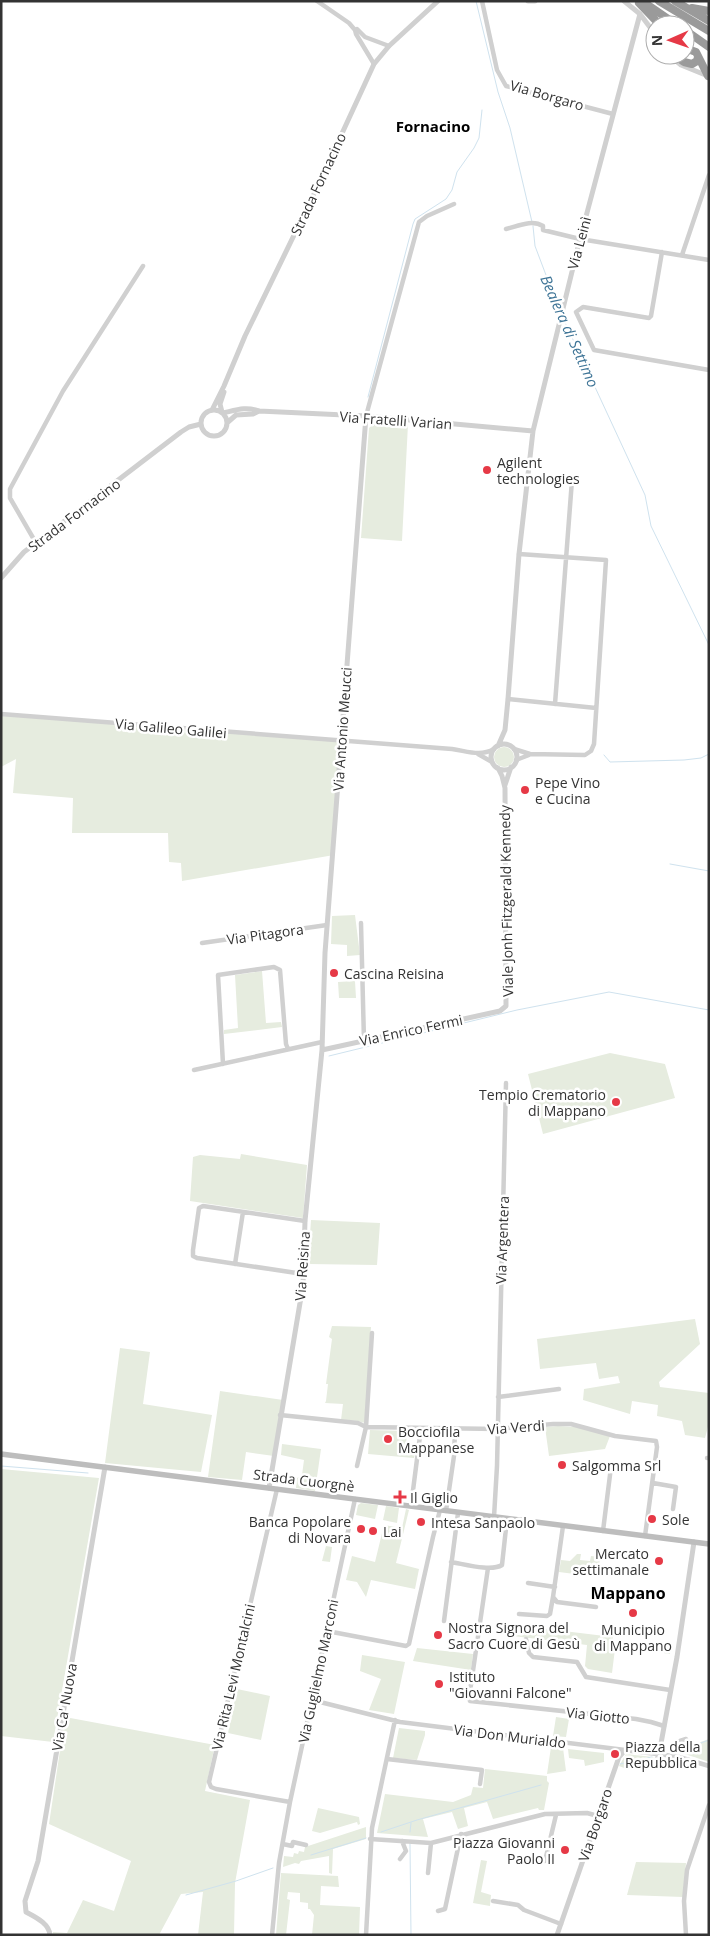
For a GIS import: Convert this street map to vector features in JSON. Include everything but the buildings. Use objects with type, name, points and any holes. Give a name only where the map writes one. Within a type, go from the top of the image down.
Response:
[{"type":"highway","points":[[638,1],[651,15]]},
{"type":"highway","points":[[642,1],[662,15]]},
{"type":"highway","points":[[659,1],[709,29]]},
{"type":"highway","points":[[678,3],[709,11]]},
{"type":"highway","points":[[678,3],[709,21]]},
{"type":"highway","points":[[695,37],[709,47]]},
{"type":"highway","points":[[695,51],[708,76]]},
{"type":"highway","points":[[695,62],[698,57]]},
{"type":"main road","name":"Strada Cuorgnè","points":[[1,1454],[709,1544]]},
{"type":"street","points":[[317,1],[350,23],[374,64]]},
{"type":"street","name":"Strada Fornacino","points":[[212,410],[374,64],[389,46],[438,1]]},
{"type":"street","name":"Via Borgaro","points":[[482,1],[496,70],[506,86],[613,114]]},
{"type":"street","points":[[528,1],[535,1]]},
{"type":"street","points":[[624,1],[645,21]]},
{"type":"street","name":"Via Leinì","points":[[504,730],[519,554],[533,431],[558,323],[640,14]]},
{"type":"street","points":[[355,30],[358,29],[370,39],[389,46]]},
{"type":"street","points":[[680,65],[708,76]]},
{"type":"street","points":[[682,256],[709,175]]},
{"type":"street","points":[[366,416],[419,222],[426,216],[454,204]]},
{"type":"street","points":[[506,229],[532,223],[543,226],[543,230],[580,239],[709,260]]},
{"type":"street","points":[[662,252],[651,316],[649,318],[583,308],[576,312],[594,350],[709,370]]},
{"type":"street","points":[[36,544],[10,498],[10,489],[63,391],[143,266]]},
{"type":"street","name":"Strada Fornacino","points":[[223,413],[220,404],[224,386]]},
{"type":"street","name":"Via Fratelli Varian","points":[[223,413],[243,408],[259,411],[366,416],[533,431]]},
{"type":"street","points":[[212,410],[223,413],[228,422],[226,431],[218,436],[209,436],[203,431],[201,424],[205,413],[212,410]]},
{"type":"street","name":"Via Fratelli Varian","points":[[228,422],[236,415],[253,414],[259,411]]},
{"type":"street","name":"Via Antonio Meucci","points":[[322,1042],[327,925],[366,416]]},
{"type":"street","name":"Strada Fornacino","points":[[1,578],[14,562],[36,544],[186,429],[201,424]]},
{"type":"street","name":"Strada Fornacino","points":[[175,438],[193,429],[203,431]]},
{"type":"street","points":[[528,477],[572,480],[555,704]]},
{"type":"street","points":[[476,754],[488,753],[496,747],[512,747],[530,754],[585,755],[591,751],[594,744],[606,560],[519,554]]},
{"type":"street","points":[[508,699],[596,708]]},
{"type":"street","name":"Via Galileo Galilei","points":[[1,714],[342,742],[452,749],[476,754]]},
{"type":"street","points":[[504,730],[516,760]]},
{"type":"street","points":[[492,762],[491,757],[504,730]]},
{"type":"street","points":[[476,754],[492,762],[498,768],[507,769],[516,760],[530,754]]},
{"type":"street","name":"Viale Jonh Fitzgerald Kennedy","points":[[504,788],[511,767]]},
{"type":"street","name":"Viale Jonh Fitzgerald Kennedy","points":[[498,768],[504,788],[507,1000],[506,1006],[500,1011]]},
{"type":"street","points":[[361,923],[364,1041]]},
{"type":"street","name":"Via Pitagora","points":[[202,943],[327,925]]},
{"type":"street","points":[[223,1064],[218,975],[274,967],[280,970],[288,1049]]},
{"type":"street","name":"Via Enrico Fermi","points":[[322,1050],[500,1011]]},
{"type":"street","points":[[194,1070],[322,1042]]},
{"type":"street","name":"Via Reisina","points":[[269,1488],[304,1274],[305,1222],[322,1042]]},
{"type":"street","name":"Via Argentera","points":[[494,1517],[498,1466],[497,1429],[506,1084]]},
{"type":"street","points":[[304,1274],[193,1256],[199,1208],[203,1206],[305,1222]]},
{"type":"street","points":[[235,1264],[243,1212]]},
{"type":"street","points":[[357,1466],[366,1427],[372,1333]]},
{"type":"street","points":[[498,1397],[559,1389]]},
{"type":"street","name":"Via Verdi","points":[[280,1415],[358,1424],[366,1427],[497,1429],[571,1424],[615,1436],[656,1441],[658,1447],[645,1536]]},
{"type":"street","points":[[411,1506],[421,1428]]},
{"type":"street","points":[[327,1631],[406,1646],[410,1640],[432,1537],[443,1510],[454,1456],[455,1428]]},
{"type":"street","name":"Via Ca' Nuova","points":[[50,1935],[46,1926],[26,1912],[25,1902],[38,1861],[105,1467]]},
{"type":"street","points":[[603,1531],[610,1467]]},
{"type":"street","points":[[652,1483],[676,1487],[673,1509]]},
{"type":"street","name":"Via Rita Levi Montalcini","points":[[277,1489],[209,1782],[211,1787],[216,1789],[290,1802]]},
{"type":"street","name":"Via Guglielmo Marconi","points":[[272,1935],[279,1862],[290,1802],[355,1499]]},
{"type":"street","points":[[444,1621],[458,1512]]},
{"type":"street","points":[[451,1562],[488,1568],[502,1565],[507,1519]]},
{"type":"street","points":[[520,1614],[546,1616],[550,1614],[563,1526]]},
{"type":"street","points":[[649,1764],[656,1761],[659,1754],[694,1542]]},
{"type":"street","name":"Via Giotto","points":[[488,1568],[470,1701],[636,1719],[664,1726]]},
{"type":"street","points":[[528,1583],[555,1587]]},
{"type":"street","points":[[553,1597],[557,1602],[596,1607]]},
{"type":"street","points":[[526,1639],[529,1653],[533,1657],[577,1662],[586,1677],[670,1690]]},
{"type":"street","name":"Via Don Murialdo","points":[[312,1700],[395,1720],[441,1728],[625,1750]]},
{"type":"street","points":[[366,1935],[370,1839],[395,1720]]},
{"type":"street","points":[[675,1756],[677,1742],[686,1738]]},
{"type":"street","points":[[625,1750],[675,1756],[709,1766]]},
{"type":"street","name":"Via Borgaro","points":[[557,1935],[619,1757],[625,1750]]},
{"type":"street","points":[[387,1759],[482,1770],[480,1784]]},
{"type":"street","points":[[686,1935],[684,1901],[688,1870],[709,1805]]},
{"type":"street","points":[[370,1839],[431,1843],[545,1814],[587,1813],[598,1816]]},
{"type":"street","points":[[545,1861],[556,1815]]},
{"type":"street","points":[[438,1911],[445,1909],[461,1834]]},
{"type":"street","points":[[400,1859],[406,1852],[402,1841]]},
{"type":"street","points":[[283,1844],[292,1846],[293,1842],[306,1845]]},
{"type":"street","points":[[428,1873],[431,1843]]},
{"type":"street","points":[[492,1901],[518,1905],[524,1910],[561,1924]]},
{"type":"shaded area","points":[[376,422],[408,424],[402,541],[361,538],[369,428]]},
{"type":"shaded area","points":[[1,715],[342,742],[334,855],[182,881],[181,863],[169,862],[168,833],[72,833],[73,798],[13,793],[16,759],[1,767]]},
{"type":"shaded area","points":[[504,747],[511,750],[514,757],[511,764],[504,767],[497,764],[494,757],[497,750]]},
{"type":"shaded area","points":[[355,915],[360,955],[347,956],[347,945],[331,944],[332,916]]},
{"type":"shaded area","points":[[262,971],[266,1023],[281,1022],[282,1027],[224,1034],[224,1030],[238,1028],[235,975]]},
{"type":"shaded area","points":[[355,981],[356,998],[339,998],[338,982]]},
{"type":"shaded area","points":[[610,1053],[665,1064],[675,1098],[543,1134],[528,1074]]},
{"type":"shaded area","points":[[241,1154],[307,1165],[303,1218],[190,1201],[193,1157],[200,1155],[240,1159]]},
{"type":"shaded area","points":[[311,1220],[380,1223],[377,1265],[308,1264]]},
{"type":"shaded area","points":[[695,1319],[700,1344],[659,1382],[660,1387],[709,1393],[709,1423],[705,1438],[685,1435],[682,1421],[657,1416],[658,1405],[632,1401],[630,1414],[583,1400],[584,1389],[620,1383],[618,1376],[599,1379],[596,1363],[540,1369],[537,1339]]},
{"type":"shaded area","points":[[332,1326],[371,1327],[365,1423],[341,1420],[343,1404],[325,1403],[332,1339],[329,1337]]},
{"type":"shaded area","points":[[120,1348],[150,1352],[143,1404],[212,1415],[201,1472],[105,1463]]},
{"type":"shaded area","points":[[220,1391],[283,1400],[274,1456],[246,1452],[242,1480],[208,1477]]},
{"type":"shaded area","points":[[545,1427],[576,1427],[610,1436],[605,1449],[549,1456]]},
{"type":"shaded area","name":"Bocciofila Mappanese","points":[[370,1430],[407,1431],[406,1446],[416,1447],[414,1458],[368,1454]]},
{"type":"shaded area","points":[[282,1444],[321,1449],[315,1491],[296,1488],[297,1478],[302,1475],[304,1460],[281,1455]]},
{"type":"shaded area","points":[[1,1469],[99,1478],[53,1742],[1,1736]]},
{"type":"shaded area","points":[[361,1503],[378,1505],[375,1519],[356,1515],[358,1505]]},
{"type":"shaded area","points":[[386,1506],[399,1508],[397,1523],[383,1520]]},
{"type":"shaded area","points":[[406,1509],[409,1510],[396,1563],[419,1569],[415,1589],[371,1580],[366,1597],[357,1582],[346,1580],[352,1556],[375,1562],[384,1525],[402,1528]]},
{"type":"shaded area","points":[[326,1546],[332,1547],[330,1562],[322,1561]]},
{"type":"shaded area","points":[[577,1554],[581,1554],[580,1560],[590,1561],[591,1556],[600,1557],[598,1577],[559,1572],[561,1560],[570,1561]]},
{"type":"shaded area","points":[[514,1625],[613,1637],[612,1649],[615,1649],[612,1673],[588,1669],[585,1666],[587,1645],[513,1636]]},
{"type":"shaded area","points":[[638,1643],[670,1647],[670,1654],[637,1649]]},
{"type":"shaded area","points":[[417,1648],[473,1654],[471,1670],[413,1661]]},
{"type":"shaded area","points":[[362,1655],[405,1662],[394,1714],[369,1710],[381,1679],[360,1671]]},
{"type":"shaded area","points":[[237,1689],[270,1696],[261,1740],[228,1733]]},
{"type":"shaded area","points":[[65,1717],[215,1745],[205,1791],[250,1800],[235,1883],[234,1935],[198,1935],[203,1892],[181,1894],[159,1935],[53,1935],[53,1932],[67,1933],[83,1900],[114,1911],[131,1861],[49,1824]]},
{"type":"shaded area","points":[[556,1717],[569,1719],[566,1737],[553,1736]]},
{"type":"shaded area","points":[[399,1728],[425,1731],[417,1760],[393,1758]]},
{"type":"shaded area","points":[[709,1739],[709,1762],[679,1752],[681,1749]]},
{"type":"shaded area","points":[[551,1747],[563,1748],[566,1771],[547,1774]]},
{"type":"shaded area","points":[[568,1749],[604,1753],[604,1762],[585,1766],[584,1760],[569,1758]]},
{"type":"shaded area","points":[[626,1754],[653,1757],[654,1759],[627,1769],[619,1766]]},
{"type":"shaded area","points":[[485,1769],[547,1776],[549,1783],[544,1810],[539,1810],[538,1808],[493,1819],[487,1802],[464,1808],[468,1826],[458,1829],[452,1812],[423,1819],[428,1837],[377,1833],[385,1794],[453,1802],[471,1795],[473,1787],[483,1788]]},
{"type":"shaded area","points":[[318,1808],[359,1817],[360,1824],[358,1825],[357,1822],[320,1833],[312,1831]]},
{"type":"shaded area","points":[[366,1827],[366,1839],[333,1849],[332,1874],[329,1873],[329,1856],[301,1861],[299,1864],[295,1863],[283,1867],[284,1856],[293,1857],[294,1853],[304,1852],[305,1847]]},
{"type":"shaded area","points":[[481,1860],[487,1861],[481,1892],[491,1895],[490,1906],[473,1903]]},
{"type":"shaded area","points":[[636,1862],[686,1863],[683,1897],[627,1895]]},
{"type":"shaded area","points":[[281,1873],[338,1876],[339,1887],[321,1886],[320,1905],[360,1907],[359,1935],[312,1935],[314,1915],[308,1909],[308,1903],[300,1902],[300,1893],[288,1892],[287,1899],[290,1900],[286,1935],[276,1935]]},
{"type":"waterway","name":"Bealera di Settimo","points":[[476,1],[498,92],[510,128],[532,222]]},
{"type":"waterway","points":[[368,397],[413,224],[415,219],[446,199],[452,190],[457,172],[479,138],[482,110]]},
{"type":"waterway","name":"Bealera di Settimo","points":[[533,226],[535,246],[560,312]]},
{"type":"waterway","name":"Bealera di Settimo","points":[[563,318],[645,495],[651,526],[709,645]]},
{"type":"waterway","points":[[604,755],[610,762],[684,760],[701,758],[709,754]]},
{"type":"waterway","points":[[670,864],[709,871]]},
{"type":"waterway","points":[[329,1056],[517,1010],[609,992],[709,1010]]},
{"type":"waterway","points":[[1,1466],[88,1473]]},
{"type":"waterway","points":[[682,1750],[709,1740]]},
{"type":"waterway","points":[[620,1764],[652,1757]]},
{"type":"waterway","points":[[381,1832],[541,1785]]},
{"type":"waterway","points":[[410,1832],[411,1823]]},
{"type":"waterway","points":[[311,1855],[366,1838]]},
{"type":"waterway","points":[[410,1844],[411,1935]]},
{"type":"waterway","points":[[186,1895],[273,1868]]},
{"type":"place","name":"Agilent technologies","points":[[487,470]]},
{"type":"place","name":"Pepe Vino e Cucina","points":[[525,790]]},
{"type":"place","name":"Cascina Reisina","points":[[334,973]]},
{"type":"place","name":"Tempio Crematorio di Mappano","points":[[616,1102]]},
{"type":"place","name":"Bocciofila Mappanese","points":[[388,1439]]},
{"type":"place","name":"Salgomma Srl","points":[[562,1465]]},
{"type":"place","name":"Il Giglio","points":[[400,1497]]},
{"type":"place","name":"Sole","points":[[652,1519]]},
{"type":"place","name":"Intesa Sanpaolo","points":[[421,1522]]},
{"type":"place","name":"Banca Popolare di Novara","points":[[361,1529]]},
{"type":"place","name":"Lai","points":[[373,1531]]},
{"type":"place","name":"Mercato settimanale","points":[[659,1561]]},
{"type":"place","name":"Municipio di Mappano","points":[[633,1613]]},
{"type":"place","name":"Nostra Signora del Sacro Cuore di Gesù","points":[[438,1635]]},
{"type":"place","name":"Istituto \"Giovanni Falcone\"","points":[[439,1684]]},
{"type":"place","name":"Piazza della Repubblica","points":[[615,1754]]},
{"type":"place","name":"Piazza Giovanni Paolo II","points":[[565,1850]]},
{"type":"district","name":"Fornacino","points":[[433,126]]},
{"type":"district","name":"Mappano","points":[[628,1593]]}]
